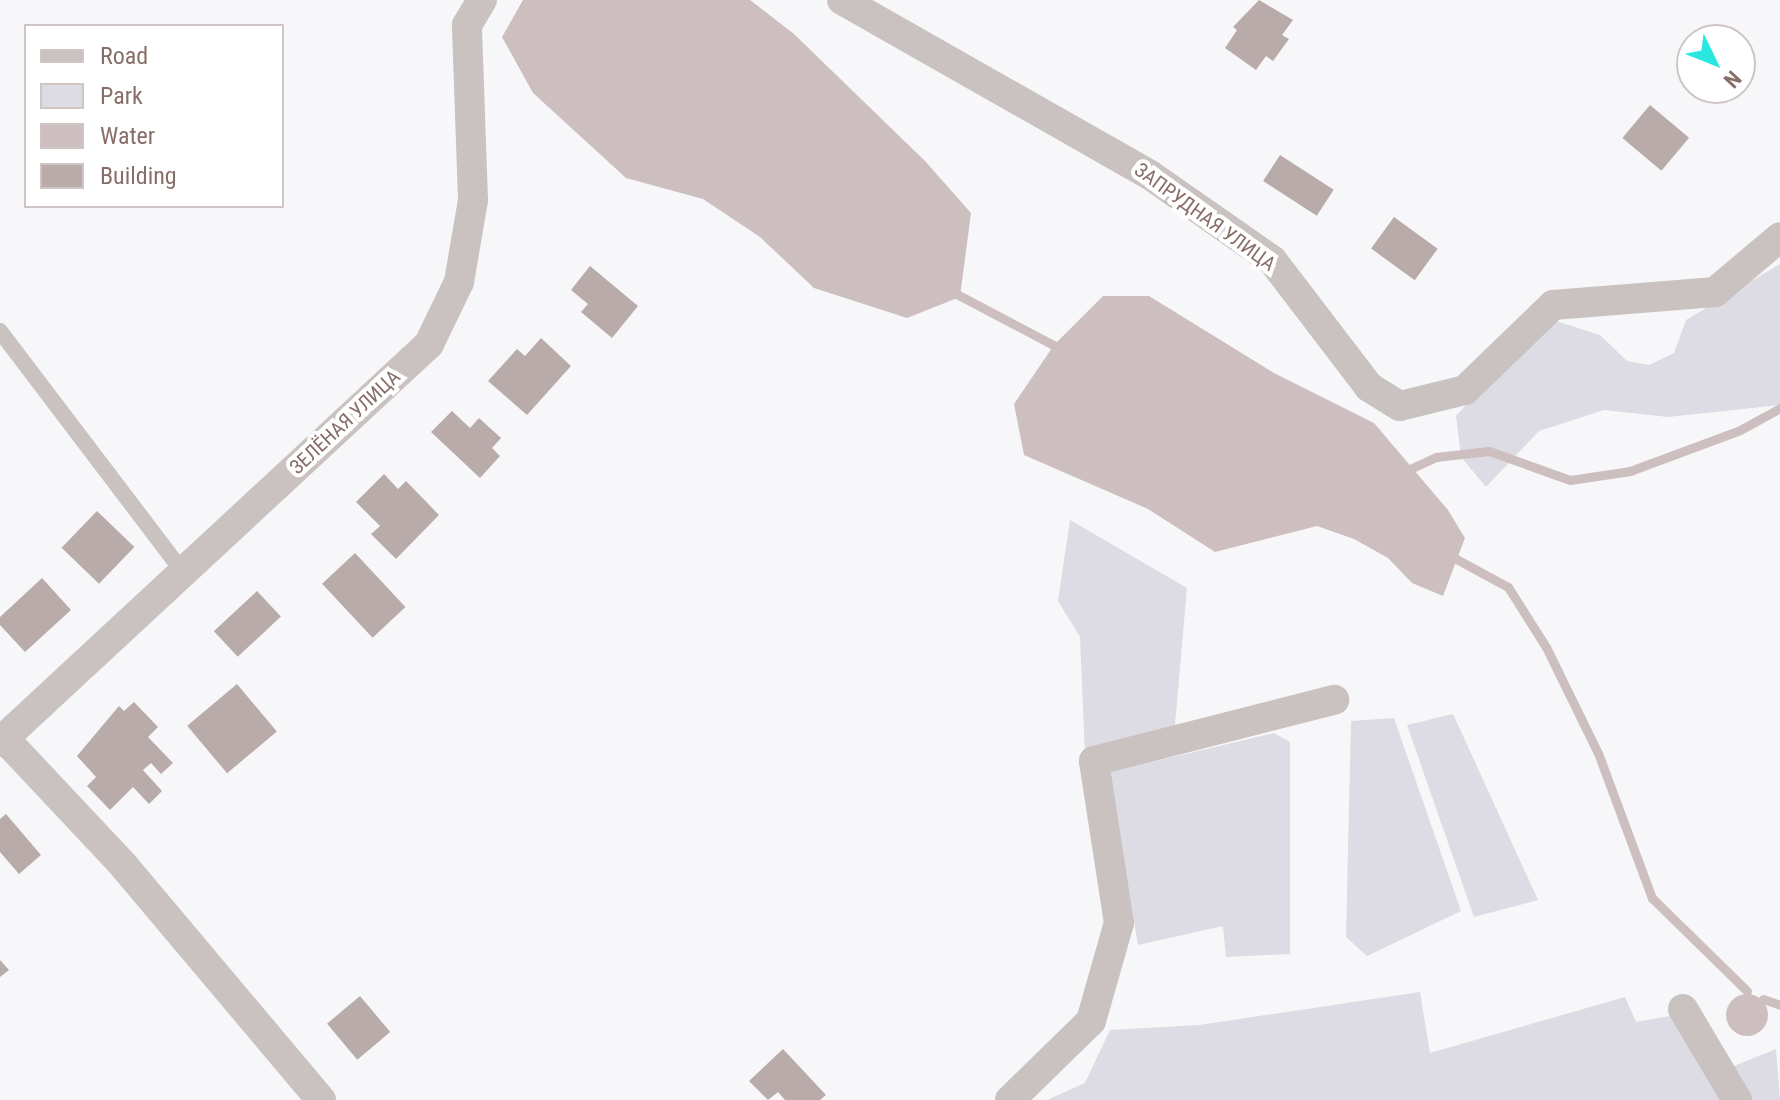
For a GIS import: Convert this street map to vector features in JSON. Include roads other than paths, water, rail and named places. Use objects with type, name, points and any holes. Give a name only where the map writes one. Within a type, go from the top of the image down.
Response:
[{"type":"street","name":"ЗЕЛЁНАЯ УЛИЦА","points":[[2,740],[429,344],[459,282],[473,200],[467,25],[482,0]]},
{"type":"street","name":"ЗАПРУДНАЯ УЛИЦА","points":[[842,0],[1150,175],[1272,260],[1369,387],[1400,406],[1465,390],[1553,305],[1715,292],[1780,237]]},
{"type":"street","points":[[1010,1100],[1091,1021],[1119,923],[1094,761],[1334,700]]},
{"type":"street","points":[[2,740],[124,866],[321,1100]]},
{"type":"street","points":[[1683,1009],[1737,1100]]},
{"type":"lane","points":[[0,331],[183,572]]},
{"type":"water","points":[[523,0],[750,0],[794,34],[925,161],[971,213],[960,297],[907,318],[814,288],[760,237],[703,199],[626,178],[533,93],[502,37]]},
{"type":"water","points":[[1103,296],[1149,296],[1274,373],[1374,423],[1448,510],[1465,538],[1443,596],[1412,583],[1388,558],[1354,539],[1317,526],[1215,552],[1148,509],[1024,455],[1014,404],[1054,345]]},
{"type":"water","points":[[1747,994],[1762,1000],[1768,1015],[1762,1030],[1747,1036],[1732,1030],[1726,1015],[1732,1000]]},
{"type":"waterway","points":[[951,291],[1065,351]]},
{"type":"waterway","points":[[1399,474],[1436,457],[1489,451],[1570,480],[1630,471],[1740,430],[1780,408]]},
{"type":"waterway","points":[[1449,555],[1508,587],[1546,647],[1598,753],[1652,898],[1747,991]]},
{"type":"waterway","points":[[1763,999],[1780,1005]]}]
